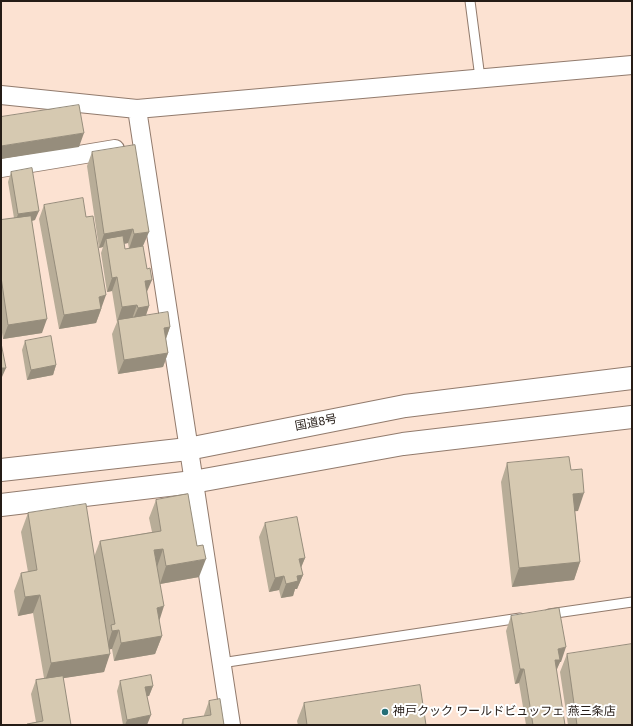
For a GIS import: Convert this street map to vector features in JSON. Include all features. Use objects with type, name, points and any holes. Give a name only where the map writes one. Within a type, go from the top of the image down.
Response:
[{"type":"highway","name":"国道8号","points":[[1,470],[188,448],[405,406],[632,378]]},
{"type":"highway","points":[[1,505],[193,482],[403,444],[632,417]]},
{"type":"street","points":[[1,95],[137,109],[632,65]]},
{"type":"street","points":[[137,109],[231,725]]},
{"type":"street","points":[[1,168],[142,145]]},
{"type":"lane","points":[[470,1],[480,78]]},
{"type":"lane","points":[[221,663],[632,602]]},
{"type":"building","points":[[79,105],[84,133],[1,146],[1,117]]},
{"type":"building","points":[[135,145],[149,232],[134,234],[133,229],[104,234],[92,152]]},
{"type":"building","points":[[32,168],[39,211],[18,214],[11,172]]},
{"type":"building","points":[[83,198],[86,217],[93,216],[106,295],[99,297],[101,309],[64,315],[44,205]]},
{"type":"building","points":[[31,216],[47,319],[8,325],[1,277],[1,220]]},
{"type":"building","points":[[123,236],[125,249],[143,246],[147,269],[150,268],[152,280],[145,281],[149,306],[138,308],[137,305],[122,307],[117,277],[112,278],[106,239]]},
{"type":"building","points":[[168,312],[170,327],[164,328],[168,353],[124,360],[118,320]]},
{"type":"building","points":[[51,336],[56,365],[31,370],[25,341]]},
{"type":"building","points":[[1,343],[6,368],[1,368]]},
{"type":"building","points":[[569,457],[571,470],[582,469],[584,493],[573,494],[580,562],[519,568],[507,463]]},
{"type":"building","points":[[188,494],[197,546],[203,545],[206,559],[166,566],[163,549],[154,550],[164,606],[157,608],[162,636],[121,643],[119,630],[112,631],[111,625],[115,624],[100,541],[161,531],[156,500]]},
{"type":"building","points":[[86,504],[110,654],[51,663],[40,595],[25,597],[21,573],[37,570],[28,513]]},
{"type":"building","points":[[297,517],[305,558],[299,559],[303,575],[297,576],[298,581],[286,584],[284,576],[275,578],[265,523]]},
{"type":"building","points":[[559,608],[566,647],[558,649],[560,660],[555,660],[565,725],[533,725],[524,669],[520,669],[511,616]]},
{"type":"building","points":[[632,644],[632,725],[577,725],[567,654]]},
{"type":"building","points":[[151,675],[153,686],[145,687],[151,715],[127,720],[120,681]]},
{"type":"building","points":[[63,676],[71,725],[27,725],[43,721],[36,680]]},
{"type":"building","points":[[420,685],[426,725],[307,725],[304,703]]},
{"type":"building","points":[[220,699],[224,725],[183,725],[183,719],[211,715],[209,701]]},
{"type":"place","name":"神戸クック ワールドビュッフェ 燕三条店","points":[[385,712]]}]
